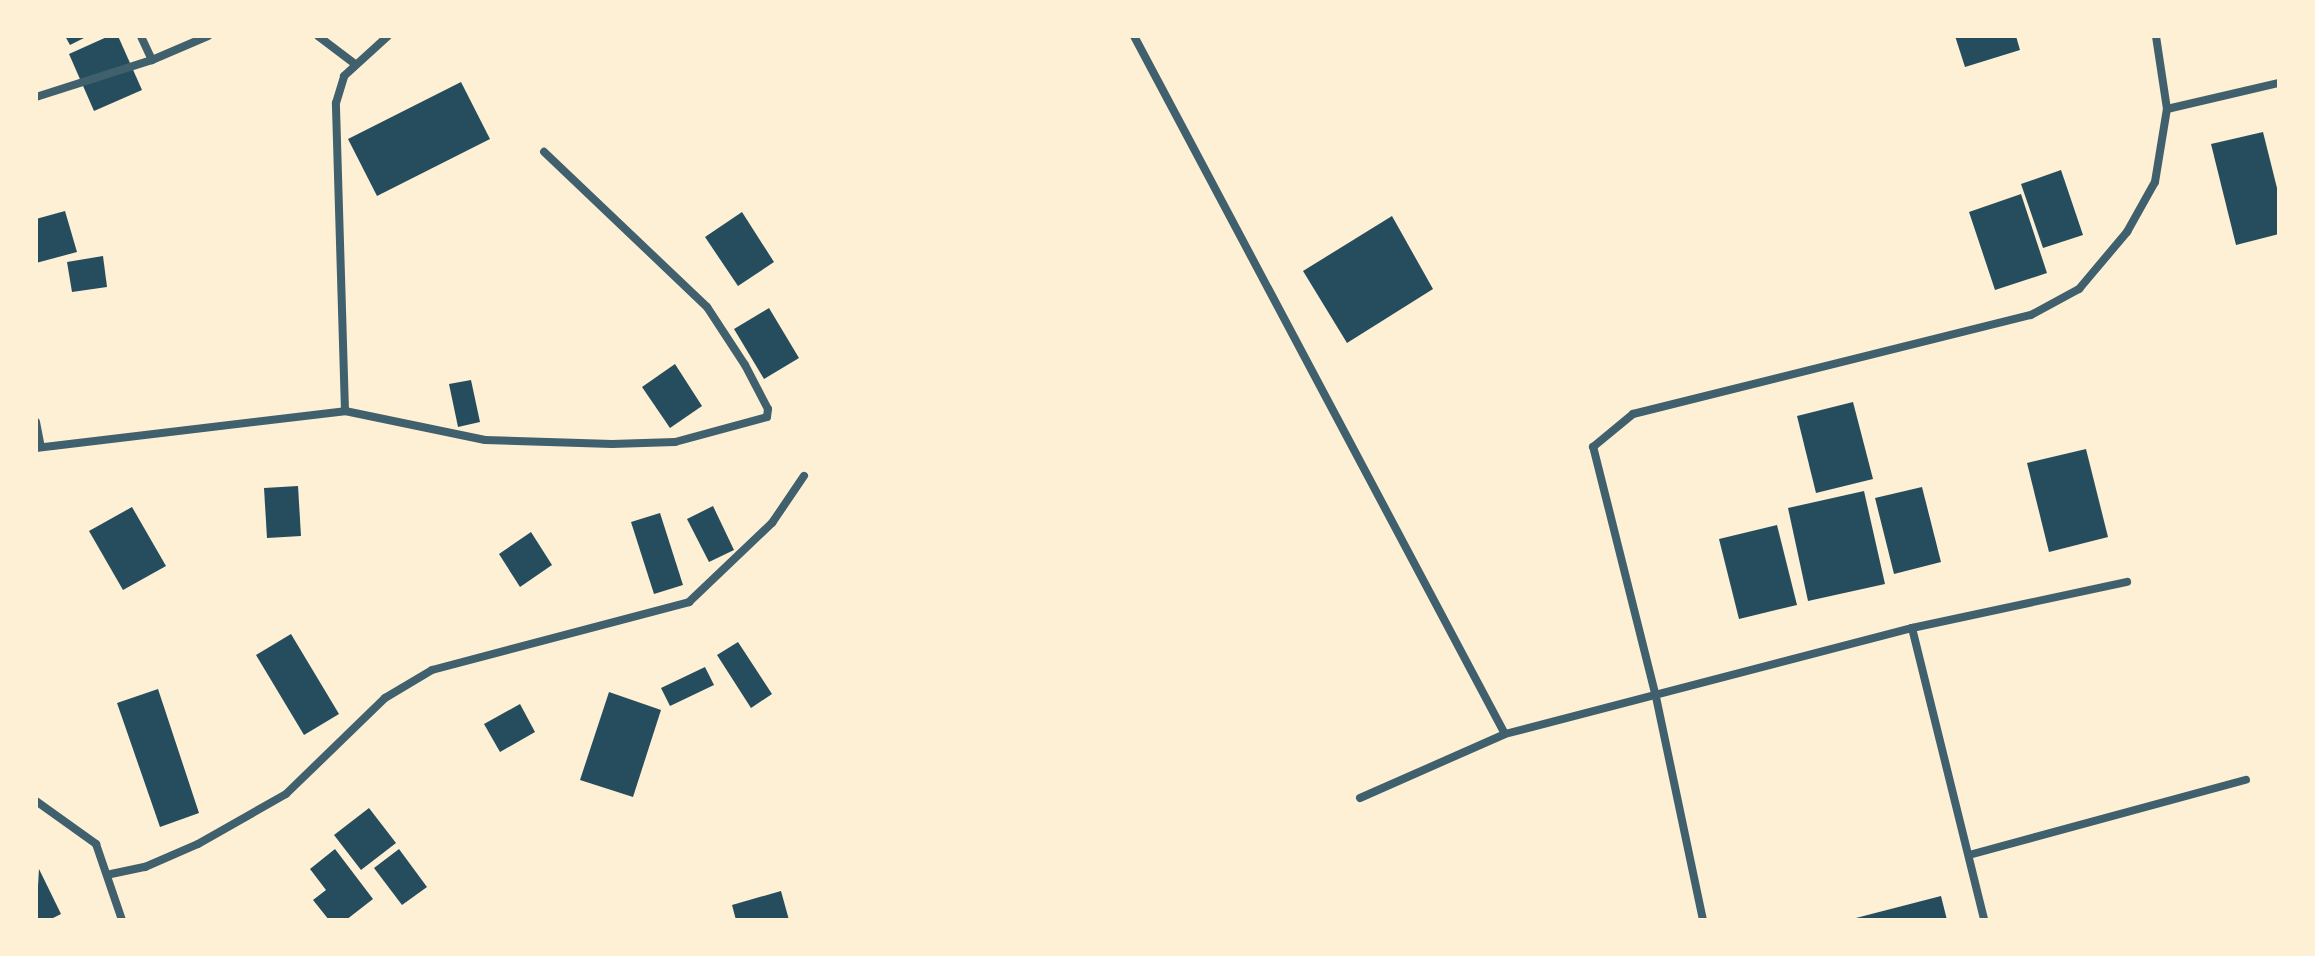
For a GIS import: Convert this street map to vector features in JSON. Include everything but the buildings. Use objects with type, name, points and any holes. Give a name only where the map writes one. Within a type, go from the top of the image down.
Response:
[{"type":"street","points":[[141,36],[152,60]]},
{"type":"street","points":[[36,97],[152,60],[208,36]]},
{"type":"street","points":[[318,36],[355,64]]},
{"type":"street","points":[[345,411],[336,103],[344,76],[388,36]]},
{"type":"street","points":[[1134,36],[1505,734]]},
{"type":"street","points":[[1703,920],[1655,693],[1593,447],[1633,414],[2031,315],[2079,289],[2127,232],[2155,182],[2167,109],[2156,36]]},
{"type":"street","points":[[2167,109],[2279,83]]},
{"type":"street","points":[[36,422],[38,447],[345,411],[485,440],[612,444],[675,442],[767,417],[768,409],[745,365],[707,307],[544,152]]},
{"type":"street","points":[[111,874],[145,867],[198,844],[286,794],[385,698],[432,670],[689,602],[772,523],[804,476]]},
{"type":"street","points":[[1360,798],[1505,734],[1912,628],[2127,582]]},
{"type":"street","points":[[1912,628],[1984,920]]},
{"type":"street","points":[[1969,855],[2246,780]]},
{"type":"street","points":[[36,801],[96,844],[111,874],[122,920]]}]
